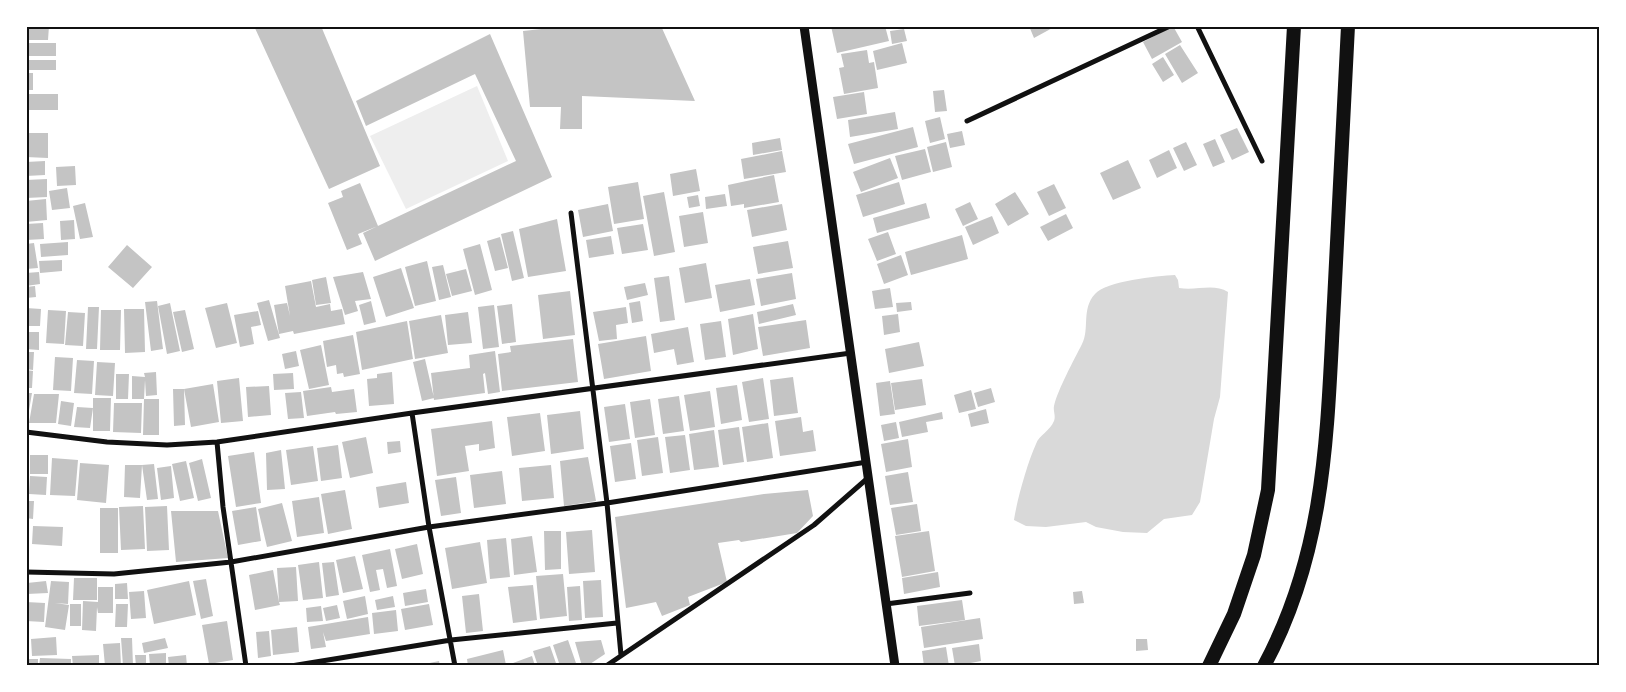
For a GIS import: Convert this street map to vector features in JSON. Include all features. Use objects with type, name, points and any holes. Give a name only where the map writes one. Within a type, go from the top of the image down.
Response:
[{"type":"highway","points":[[1209,666],[1234,614],[1254,555],[1268,490],[1294,26]]},
{"type":"highway","points":[[1264,666],[1282,633],[1311,544],[1326,453],[1348,26]]},
{"type":"street","points":[[804,26],[870,477],[895,666]]},
{"type":"street","points":[[967,121],[1170,26]]},
{"type":"street","points":[[1198,26],[1262,161]]},
{"type":"street","points":[[572,213],[607,503],[621,655]]},
{"type":"street","points":[[26,432],[107,442],[167,445],[218,442],[412,412],[592,390],[851,353]]},
{"type":"street","points":[[412,412],[429,527],[455,666]]},
{"type":"street","points":[[218,442],[223,507],[246,666]]},
{"type":"street","points":[[26,572],[114,574],[231,562],[429,527],[607,503],[867,462]]},
{"type":"street","points":[[606,666],[814,525],[870,477]]},
{"type":"street","points":[[886,604],[970,593]]},
{"type":"street","points":[[291,666],[451,640],[618,623]]},
{"type":"shaded area","points":[[477,86],[508,161],[406,209],[370,136]]},
{"type":"shaded area","points":[[1175,275],[1179,288],[1217,288],[1228,292],[1220,397],[1214,419],[1200,502],[1192,515],[1164,519],[1147,533],[1123,532],[1096,527],[1086,522],[1046,527],[1026,526],[1014,520],[1017,502],[1037,441],[1054,421],[1056,399],[1082,344],[1088,306],[1091,300],[1101,289],[1120,283]]},
{"type":"building","points":[[26,26],[49,26],[48,40],[26,40]]},
{"type":"building","points":[[254,26],[321,26],[380,166],[329,189]]},
{"type":"building","points":[[569,26],[661,26],[695,101],[582,96],[582,129],[560,129],[561,107],[530,107],[523,31]]},
{"type":"building","points":[[831,26],[885,26],[889,41],[837,53]]},
{"type":"building","points":[[1029,26],[1056,26],[1034,38]]},
{"type":"building","points":[[1173,26],[1182,42],[1152,59],[1143,42]]},
{"type":"building","points":[[904,29],[907,41],[892,44],[890,31]]},
{"type":"building","points":[[490,34],[552,177],[375,261],[363,233],[516,161],[475,74],[366,126],[356,101]]},
{"type":"building","points":[[26,43],[56,43],[56,56],[26,56]]},
{"type":"building","points":[[902,43],[907,63],[877,70],[873,51]]},
{"type":"building","points":[[1180,45],[1198,73],[1182,83],[1165,54]]},
{"type":"building","points":[[867,50],[869,63],[874,62],[878,88],[844,94],[839,68],[844,67],[841,54]]},
{"type":"building","points":[[1163,57],[1174,75],[1163,82],[1152,64]]},
{"type":"building","points":[[26,60],[56,60],[56,70],[26,70]]},
{"type":"building","points":[[26,73],[33,73],[33,90],[26,90]]},
{"type":"building","points":[[944,90],[947,111],[935,112],[933,91]]},
{"type":"building","points":[[864,92],[867,114],[837,119],[833,97]]},
{"type":"building","points":[[26,94],[58,94],[58,110],[26,110]]},
{"type":"building","points":[[895,112],[898,129],[850,137],[848,120]]},
{"type":"building","points":[[940,117],[945,139],[930,143],[925,121]]},
{"type":"building","points":[[913,127],[918,147],[854,164],[848,144]]},
{"type":"building","points":[[1237,128],[1249,152],[1232,160],[1220,135]]},
{"type":"building","points":[[962,131],[965,145],[950,148],[947,134]]},
{"type":"building","points":[[26,133],[48,133],[48,158],[26,157]]},
{"type":"building","points":[[780,138],[782,150],[753,155],[752,143]]},
{"type":"building","points":[[1215,139],[1225,162],[1213,167],[1203,144]]},
{"type":"building","points":[[946,142],[952,167],[933,172],[927,147]]},
{"type":"building","points":[[1186,142],[1197,165],[1184,171],[1173,148]]},
{"type":"building","points":[[925,149],[931,172],[902,180],[895,156]]},
{"type":"building","points":[[1169,150],[1177,168],[1157,178],[1149,160]]},
{"type":"building","points":[[782,151],[786,172],[744,179],[741,159]]},
{"type":"building","points":[[890,158],[898,178],[861,192],[853,172]]},
{"type":"building","points":[[1128,160],[1141,188],[1113,200],[1100,173]]},
{"type":"building","points":[[45,161],[45,175],[26,176],[26,162]]},
{"type":"building","points":[[75,166],[76,185],[57,186],[56,167]]},
{"type":"building","points":[[696,169],[700,191],[673,196],[670,174]]},
{"type":"building","points":[[774,175],[779,202],[744,208],[744,204],[731,206],[728,185]]},
{"type":"building","points":[[47,179],[47,197],[26,198],[26,180]]},
{"type":"building","points":[[638,182],[644,219],[614,224],[608,187]]},
{"type":"building","points":[[899,182],[905,204],[863,217],[856,195]]},
{"type":"building","points":[[360,183],[378,226],[358,234],[362,244],[347,250],[328,203],[343,197],[341,191]]},
{"type":"building","points":[[1054,184],[1066,208],[1049,216],[1037,192]]},
{"type":"building","points":[[67,188],[70,208],[52,210],[49,191]]},
{"type":"building","points":[[664,192],[675,252],[654,256],[643,196]]},
{"type":"building","points":[[1015,192],[1029,214],[1008,226],[995,204]]},
{"type":"building","points":[[725,194],[727,206],[706,209],[705,197]]},
{"type":"building","points":[[698,195],[700,206],[689,208],[687,197]]},
{"type":"building","points":[[46,199],[47,220],[26,222],[26,201]]},
{"type":"building","points":[[970,202],[978,219],[963,226],[955,209]]},
{"type":"building","points":[[85,203],[93,237],[80,239],[73,206]]},
{"type":"building","points":[[926,203],[930,218],[877,233],[873,218]]},
{"type":"building","points":[[608,204],[613,231],[583,237],[578,210]]},
{"type":"building","points":[[782,204],[787,230],[752,237],[747,210]]},
{"type":"building","points":[[703,212],[708,243],[684,247],[679,216]]},
{"type":"building","points":[[1066,214],[1073,228],[1048,241],[1040,227]]},
{"type":"building","points":[[992,216],[999,233],[973,245],[965,227]]},
{"type":"building","points":[[557,219],[566,271],[528,277],[519,229]]},
{"type":"building","points":[[74,220],[75,239],[61,240],[60,221]]},
{"type":"building","points":[[43,223],[44,239],[26,240],[26,224]]},
{"type":"building","points":[[643,224],[648,250],[622,254],[617,228]]},
{"type":"building","points":[[513,231],[524,278],[512,281],[501,234]]},
{"type":"building","points":[[888,232],[896,254],[877,261],[868,239]]},
{"type":"building","points":[[962,235],[968,259],[911,275],[905,252]]},
{"type":"building","points":[[611,236],[614,254],[589,258],[586,240]]},
{"type":"building","points":[[500,237],[508,268],[495,271],[487,241]]},
{"type":"building","points":[[788,241],[793,268],[758,274],[753,247]]},
{"type":"building","points":[[68,242],[68,255],[41,257],[40,244]]},
{"type":"building","points":[[34,243],[38,268],[26,269],[26,244]]},
{"type":"building","points":[[480,244],[492,290],[475,295],[463,249]]},
{"type":"building","points":[[127,245],[152,267],[133,288],[108,267]]},
{"type":"building","points":[[901,255],[908,275],[884,284],[877,264]]},
{"type":"building","points":[[62,260],[62,271],[40,273],[39,261]]},
{"type":"building","points":[[427,261],[436,301],[415,306],[405,267]]},
{"type":"building","points":[[706,263],[712,298],[685,303],[679,268]]},
{"type":"building","points":[[443,265],[451,297],[439,300],[432,267]]},
{"type":"building","points":[[401,268],[414,308],[386,317],[373,277]]},
{"type":"building","points":[[466,269],[472,291],[452,296],[446,274]]},
{"type":"building","points":[[39,272],[40,284],[26,286],[26,273]]},
{"type":"building","points":[[363,272],[371,299],[355,301],[358,311],[345,315],[333,277]]},
{"type":"building","points":[[792,273],[796,299],[761,306],[756,279]]},
{"type":"building","points":[[669,276],[675,320],[660,322],[654,278]]},
{"type":"building","points":[[326,277],[331,303],[316,305],[312,280]]},
{"type":"building","points":[[750,279],[755,305],[720,312],[715,285]]},
{"type":"building","points":[[311,281],[316,307],[330,304],[331,311],[342,309],[345,324],[294,334],[293,331],[279,334],[274,305],[287,303],[290,316],[285,286]]},
{"type":"building","points":[[645,283],[648,295],[627,300],[624,287]]},
{"type":"building","points":[[35,286],[36,297],[26,298],[26,287]]},
{"type":"building","points":[[890,288],[893,307],[875,309],[872,291]]},
{"type":"building","points":[[570,291],[575,335],[543,339],[538,295]]},
{"type":"building","points":[[269,300],[280,338],[268,341],[257,303]]},
{"type":"building","points":[[157,301],[163,349],[151,351],[145,302]]},
{"type":"building","points":[[371,301],[376,322],[364,325],[359,305]]},
{"type":"building","points":[[640,301],[643,321],[632,323],[629,303]]},
{"type":"building","points":[[911,302],[912,310],[897,312],[896,303]]},
{"type":"building","points":[[170,303],[180,351],[167,354],[158,306]]},
{"type":"building","points":[[227,303],[237,343],[216,348],[205,308]]},
{"type":"building","points":[[512,304],[516,342],[502,344],[497,306]]},
{"type":"building","points":[[793,304],[796,315],[759,324],[757,312]]},
{"type":"building","points":[[494,305],[499,347],[483,349],[478,307]]},
{"type":"building","points":[[88,307],[99,307],[97,349],[86,349]]},
{"type":"building","points":[[626,307],[628,323],[616,325],[617,339],[599,341],[593,312]]},
{"type":"building","points":[[26,308],[41,309],[40,326],[26,326]]},
{"type":"building","points":[[124,309],[144,309],[145,352],[125,353]]},
{"type":"building","points":[[48,310],[66,311],[64,344],[46,343]]},
{"type":"building","points":[[101,310],[121,310],[120,350],[100,350]]},
{"type":"building","points":[[185,310],[194,349],[182,352],[173,312]]},
{"type":"building","points":[[258,311],[261,325],[251,327],[254,344],[240,347],[234,315]]},
{"type":"building","points":[[68,312],[85,313],[83,346],[65,345]]},
{"type":"building","points":[[468,312],[472,343],[448,345],[445,315]]},
{"type":"building","points":[[753,314],[758,349],[733,355],[728,319]]},
{"type":"building","points":[[898,314],[900,332],[884,335],[882,316]]},
{"type":"building","points":[[441,315],[448,353],[415,359],[409,321]]},
{"type":"building","points":[[806,320],[810,348],[763,356],[758,327]]},
{"type":"building","points":[[407,321],[413,359],[362,370],[356,332]]},
{"type":"building","points":[[721,321],[726,357],[705,360],[700,324]]},
{"type":"building","points":[[688,327],[694,362],[677,365],[674,349],[654,353],[651,334]]},
{"type":"building","points":[[26,332],[39,332],[39,350],[26,349]]},
{"type":"building","points":[[353,335],[360,374],[344,377],[343,373],[337,374],[336,365],[327,367],[323,341]]},
{"type":"building","points":[[646,336],[651,371],[604,379],[598,344]]},
{"type":"building","points":[[573,339],[578,382],[502,391],[498,354],[511,352],[510,346]]},
{"type":"building","points":[[919,342],[924,366],[889,373],[885,349]]},
{"type":"building","points":[[321,345],[329,385],[309,389],[300,350]]},
{"type":"building","points":[[296,351],[299,366],[285,369],[282,354]]},
{"type":"building","points":[[495,351],[500,392],[488,394],[485,373],[483,374],[485,393],[434,400],[431,373],[470,368],[469,355]]},
{"type":"building","points":[[26,352],[34,352],[33,370],[26,369]]},
{"type":"building","points":[[55,357],[73,358],[71,391],[53,390]]},
{"type":"building","points":[[425,359],[434,398],[422,401],[413,362]]},
{"type":"building","points":[[77,360],[94,361],[92,394],[74,393]]},
{"type":"building","points":[[97,362],[115,363],[113,396],[95,395]]},
{"type":"building","points":[[26,370],[33,371],[32,388],[26,388]]},
{"type":"building","points":[[156,372],[157,395],[146,396],[145,380],[144,399],[132,399],[132,376],[145,377],[144,373]]},
{"type":"building","points":[[392,372],[394,404],[369,406],[367,379],[377,378],[377,374]]},
{"type":"building","points":[[293,373],[294,389],[274,390],[273,374]]},
{"type":"building","points":[[116,374],[129,374],[128,399],[116,399]]},
{"type":"building","points":[[793,377],[798,413],[774,416],[770,380]]},
{"type":"building","points":[[239,378],[243,421],[221,423],[217,381]]},
{"type":"building","points":[[763,378],[769,419],[749,422],[742,382]]},
{"type":"building","points":[[922,379],[926,405],[895,410],[891,383]]},
{"type":"building","points":[[890,381],[895,414],[880,416],[876,383]]},
{"type":"building","points":[[213,384],[219,422],[191,427],[184,389]]},
{"type":"building","points":[[737,385],[742,420],[721,424],[716,388]]},
{"type":"building","points":[[269,386],[271,415],[248,417],[246,387]]},
{"type":"building","points":[[331,387],[332,392],[354,389],[357,412],[336,414],[335,412],[307,416],[303,391]]},
{"type":"building","points":[[991,388],[995,402],[978,407],[974,393]]},
{"type":"building","points":[[173,389],[184,389],[185,425],[174,426]]},
{"type":"building","points":[[971,390],[976,409],[959,413],[954,395]]},
{"type":"building","points":[[710,391],[715,427],[690,431],[684,395]]},
{"type":"building","points":[[301,392],[304,418],[288,419],[285,393]]},
{"type":"building","points":[[26,393],[32,393],[27,422],[26,422]]},
{"type":"building","points":[[34,394],[59,394],[56,423],[29,423]]},
{"type":"building","points":[[679,396],[684,431],[663,434],[658,399]]},
{"type":"building","points":[[93,398],[111,398],[110,431],[93,431]]},
{"type":"building","points":[[144,399],[159,399],[159,435],[143,435]]},
{"type":"building","points":[[650,399],[655,435],[635,438],[630,402]]},
{"type":"building","points":[[61,401],[74,403],[71,426],[58,424]]},
{"type":"building","points":[[114,403],[142,403],[141,433],[113,432]]},
{"type":"building","points":[[625,404],[630,439],[609,442],[604,407]]},
{"type":"building","points":[[77,407],[93,408],[90,428],[74,427]]},
{"type":"building","points":[[986,409],[989,423],[971,427],[968,414]]},
{"type":"building","points":[[580,411],[584,449],[551,454],[547,415]]},
{"type":"building","points":[[942,412],[943,419],[926,422],[928,432],[902,437],[899,422]]},
{"type":"building","points":[[540,413],[545,451],[512,456],[507,417]]},
{"type":"building","points":[[801,417],[803,432],[813,430],[816,451],[780,456],[775,421]]},
{"type":"building","points":[[492,421],[495,448],[479,451],[479,444],[465,446],[469,471],[437,476],[431,429]]},
{"type":"building","points":[[896,422],[899,438],[884,441],[881,425]]},
{"type":"building","points":[[768,423],[773,458],[747,462],[742,427]]},
{"type":"building","points":[[739,427],[744,462],[723,465],[718,430]]},
{"type":"building","points":[[714,430],[719,467],[694,470],[689,434]]},
{"type":"building","points":[[685,435],[690,470],[670,473],[665,437]]},
{"type":"building","points":[[366,437],[373,473],[350,478],[342,442]]},
{"type":"building","points":[[658,437],[663,473],[642,476],[637,440]]},
{"type":"building","points":[[908,439],[912,467],[886,472],[881,444]]},
{"type":"building","points":[[400,441],[401,452],[388,454],[387,442]]},
{"type":"building","points":[[631,443],[636,479],[615,482],[610,446]]},
{"type":"building","points":[[338,445],[342,478],[321,481],[317,448]]},
{"type":"building","points":[[313,446],[318,481],[291,485],[286,450]]},
{"type":"building","points":[[281,450],[285,489],[267,490],[266,453]]},
{"type":"building","points":[[254,452],[261,503],[236,507],[228,456]]},
{"type":"building","points":[[30,455],[48,455],[48,474],[30,474]]},
{"type":"building","points":[[588,457],[596,501],[564,506],[560,461]]},
{"type":"building","points":[[52,458],[78,460],[75,496],[50,495]]},
{"type":"building","points":[[202,459],[211,498],[198,501],[189,463]]},
{"type":"building","points":[[186,461],[194,498],[180,501],[172,464]]},
{"type":"building","points":[[80,463],[109,465],[106,503],[77,500]]},
{"type":"building","points":[[154,464],[158,499],[147,500],[142,465]]},
{"type":"building","points":[[125,465],[142,465],[140,498],[124,497]]},
{"type":"building","points":[[551,465],[554,498],[522,501],[519,468]]},
{"type":"building","points":[[171,466],[174,498],[161,500],[157,468]]},
{"type":"building","points":[[502,471],[506,504],[474,508],[470,475]]},
{"type":"building","points":[[908,472],[913,502],[890,505],[885,476]]},
{"type":"building","points":[[30,476],[47,477],[46,495],[29,494]]},
{"type":"building","points":[[456,477],[461,513],[441,516],[435,480]]},
{"type":"building","points":[[406,482],[409,503],[379,508],[376,487]]},
{"type":"building","points":[[345,490],[352,529],[328,534],[321,494]]},
{"type":"building","points":[[808,490],[813,516],[797,533],[741,542],[739,540],[718,543],[727,582],[688,597],[690,605],[662,616],[656,602],[626,608],[615,517],[764,494]]},
{"type":"building","points":[[319,497],[324,533],[297,537],[292,501]]},
{"type":"building","points":[[26,501],[34,501],[33,519],[26,518]]},
{"type":"building","points":[[282,503],[292,541],[267,547],[258,509]]},
{"type":"building","points":[[917,504],[921,531],[896,535],[891,508]]},
{"type":"building","points":[[143,506],[145,549],[121,550],[119,507]]},
{"type":"building","points":[[167,506],[169,550],[147,551],[145,507]]},
{"type":"building","points":[[256,507],[261,541],[238,545],[232,511]]},
{"type":"building","points":[[100,508],[118,508],[118,553],[100,553]]},
{"type":"building","points":[[171,511],[218,511],[228,558],[176,562]]},
{"type":"building","points":[[33,526],[63,527],[62,546],[32,544]]},
{"type":"building","points":[[592,530],[595,572],[569,574],[566,532]]},
{"type":"building","points":[[544,531],[561,531],[561,569],[545,570]]},
{"type":"building","points":[[929,531],[935,571],[902,577],[895,536]]},
{"type":"building","points":[[532,536],[537,572],[514,575],[511,539]]},
{"type":"building","points":[[506,538],[510,577],[490,579],[487,540]]},
{"type":"building","points":[[480,542],[487,583],[452,589],[445,548]]},
{"type":"building","points":[[417,544],[423,574],[402,579],[395,549]]},
{"type":"building","points":[[390,549],[397,586],[387,588],[383,569],[376,570],[380,590],[370,592],[362,555]]},
{"type":"building","points":[[355,556],[363,589],[343,593],[336,560]]},
{"type":"building","points":[[319,562],[323,598],[303,600],[298,565]]},
{"type":"building","points":[[334,562],[339,595],[326,597],[322,563]]},
{"type":"building","points":[[296,567],[298,601],[279,602],[277,568]]},
{"type":"building","points":[[273,570],[280,605],[255,610],[249,575]]},
{"type":"building","points":[[938,572],[940,587],[904,594],[902,578]]},
{"type":"building","points":[[563,574],[567,616],[540,619],[536,576]]},
{"type":"building","points":[[74,578],[97,578],[97,600],[73,600]]},
{"type":"building","points":[[206,579],[213,616],[201,619],[193,581]]},
{"type":"building","points":[[601,580],[603,617],[585,618],[583,581]]},
{"type":"building","points":[[46,581],[48,593],[27,594],[27,583]]},
{"type":"building","points":[[51,581],[69,582],[68,604],[55,603],[69,605],[65,630],[45,627]]},
{"type":"building","points":[[189,581],[196,615],[154,624],[147,590]]},
{"type":"building","points":[[127,583],[128,599],[115,599],[115,584]]},
{"type":"building","points":[[533,585],[537,620],[513,623],[508,587]]},
{"type":"building","points":[[580,586],[582,620],[569,621],[567,587]]},
{"type":"building","points":[[98,587],[113,587],[113,613],[98,613],[97,607],[96,631],[82,630],[83,601],[98,602]]},
{"type":"building","points":[[426,589],[428,602],[405,606],[403,593]]},
{"type":"building","points":[[144,591],[146,618],[131,619],[129,592]]},
{"type":"building","points":[[1082,591],[1084,603],[1074,604],[1073,592]]},
{"type":"building","points":[[479,594],[483,631],[466,633],[462,596]]},
{"type":"building","points":[[365,596],[368,614],[347,619],[343,601]]},
{"type":"building","points":[[393,596],[395,607],[377,610],[375,600]]},
{"type":"building","points":[[962,600],[965,620],[919,626],[917,606]]},
{"type":"building","points":[[26,602],[45,603],[44,622],[26,621]]},
{"type":"building","points":[[70,604],[81,604],[81,626],[70,626]]},
{"type":"building","points":[[116,604],[128,604],[127,627],[115,627]]},
{"type":"building","points":[[429,604],[433,625],[405,630],[401,609]]},
{"type":"building","points":[[337,605],[340,618],[326,621],[323,608]]},
{"type":"building","points":[[321,606],[323,621],[307,622],[306,608]]},
{"type":"building","points":[[396,610],[398,631],[374,634],[372,613]]},
{"type":"building","points":[[368,617],[370,634],[326,641],[323,632],[326,647],[311,649],[308,627]]},
{"type":"building","points":[[980,618],[983,639],[924,648],[921,627]]},
{"type":"building","points":[[227,621],[233,660],[209,664],[202,625]]},
{"type":"building","points":[[297,627],[299,652],[273,655],[271,630]]},
{"type":"building","points":[[269,631],[271,656],[258,658],[256,632]]},
{"type":"building","points":[[56,637],[57,655],[32,656],[31,639]]},
{"type":"building","points":[[121,638],[132,638],[133,666],[123,666]]},
{"type":"building","points":[[165,638],[168,648],[144,653],[142,643]]},
{"type":"building","points":[[1136,639],[1147,639],[1148,650],[1136,651]]},
{"type":"building","points":[[568,640],[577,666],[560,666],[553,645]]},
{"type":"building","points":[[601,640],[605,654],[587,666],[582,666],[575,642]]},
{"type":"building","points":[[120,643],[121,666],[105,666],[103,644]]},
{"type":"building","points":[[979,644],[981,661],[955,666],[952,648]]},
{"type":"building","points":[[550,646],[557,666],[538,666],[533,651]]},
{"type":"building","points":[[946,647],[949,666],[924,666],[922,651]]},
{"type":"building","points":[[503,650],[506,665],[468,666],[467,659]]},
{"type":"building","points":[[166,653],[166,666],[150,666],[149,654]]},
{"type":"building","points":[[99,655],[99,666],[73,666],[72,656]]},
{"type":"building","points":[[135,655],[146,655],[146,666],[136,666]]},
{"type":"building","points":[[186,655],[187,666],[169,666],[168,657]]},
{"type":"building","points":[[532,656],[535,666],[514,666],[513,663]]},
{"type":"building","points":[[40,658],[71,659],[71,666],[39,666]]},
{"type":"building","points":[[26,659],[38,659],[38,666],[26,666]]},
{"type":"building","points":[[439,661],[440,666],[420,666],[420,665]]}]
